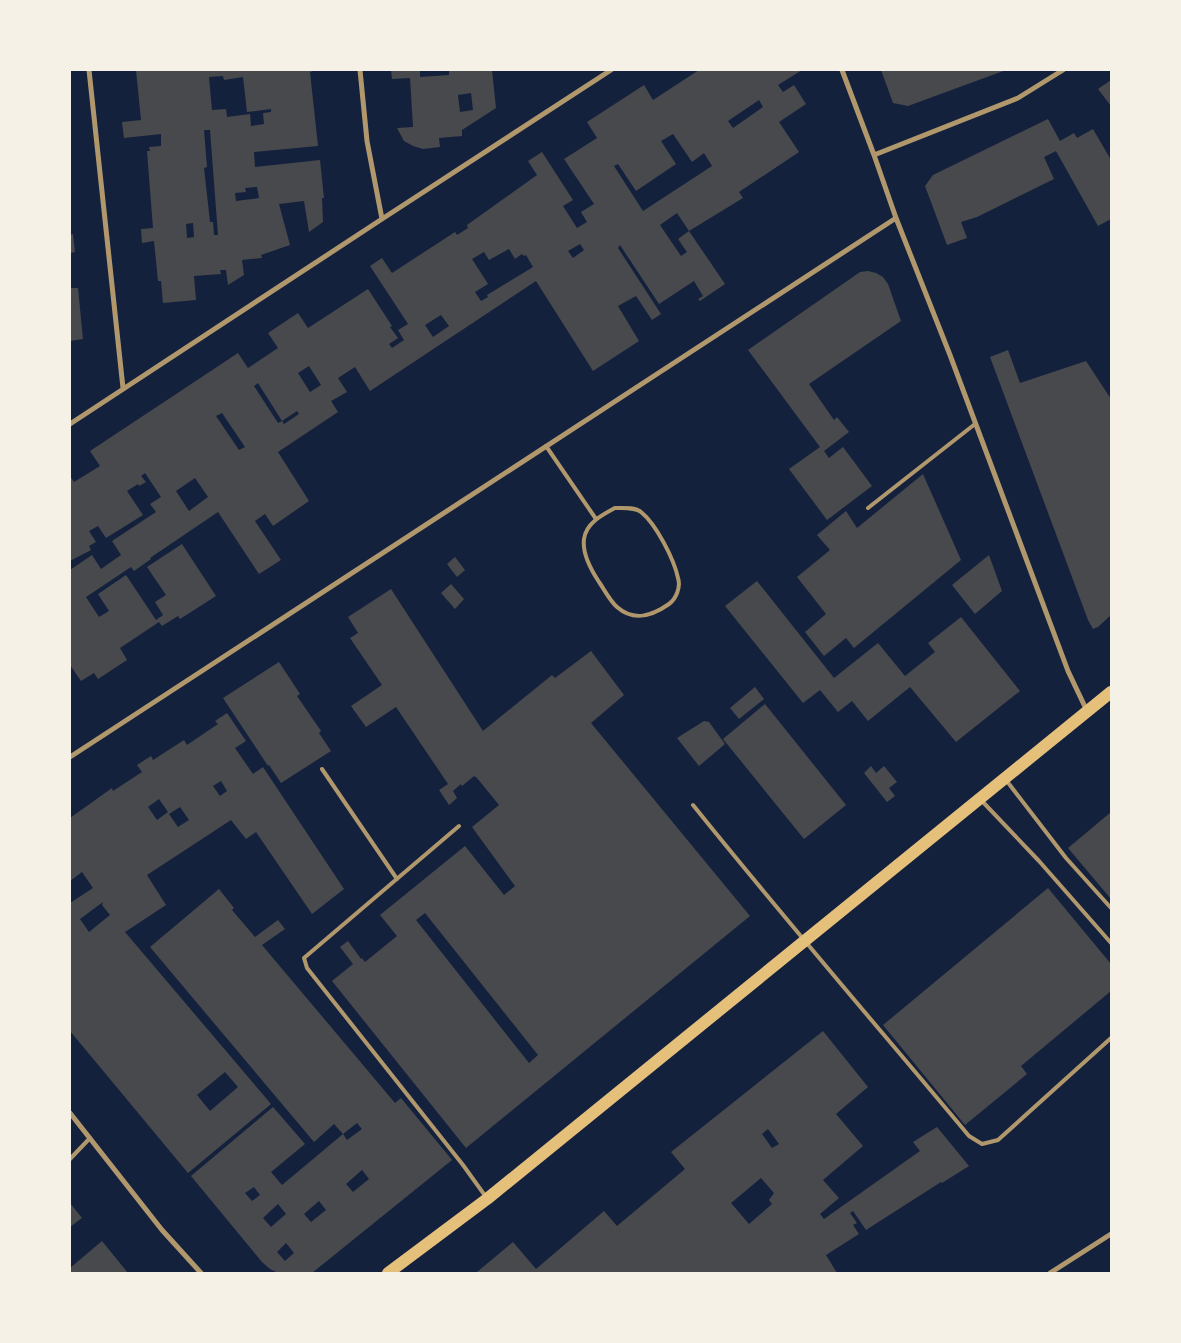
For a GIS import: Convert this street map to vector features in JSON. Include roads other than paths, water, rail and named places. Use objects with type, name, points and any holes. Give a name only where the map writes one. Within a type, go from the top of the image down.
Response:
[{"type":"main road","points":[[388,1273],[487,1199],[1111,692]]},
{"type":"street","points":[[88,70],[123,388]]},
{"type":"street","points":[[360,70],[367,141],[382,218]]},
{"type":"street","points":[[70,424],[382,218],[611,70]]},
{"type":"street","points":[[842,70],[896,218],[1068,671],[1088,712]]},
{"type":"street","points":[[874,155],[1018,98],[1063,70]]},
{"type":"street","points":[[70,757],[896,218]]},
{"type":"street","points":[[70,1113],[162,1230],[201,1273]]},
{"type":"street","points":[[1050,1273],[1111,1234]]},
{"type":"lane","points":[[868,508],[975,424]]},
{"type":"lane","points":[[546,446],[596,519]]},
{"type":"lane","points":[[615,508],[640,511],[658,532],[675,565],[680,584],[672,602],[659,611],[644,617],[616,607],[594,573],[585,554],[584,538],[589,527],[596,519],[615,508]]},
{"type":"lane","points":[[322,769],[397,879]]},
{"type":"lane","points":[[1005,778],[1066,858],[1111,908]]},
{"type":"lane","points":[[979,799],[1039,861],[1111,943]]},
{"type":"lane","points":[[693,805],[804,942],[856,1000],[969,1136],[982,1144],[998,1140],[1111,1038]]},
{"type":"lane","points":[[459,826],[304,958],[310,972],[463,1165],[487,1199]]},
{"type":"lane","points":[[70,1158],[90,1138]]}]
